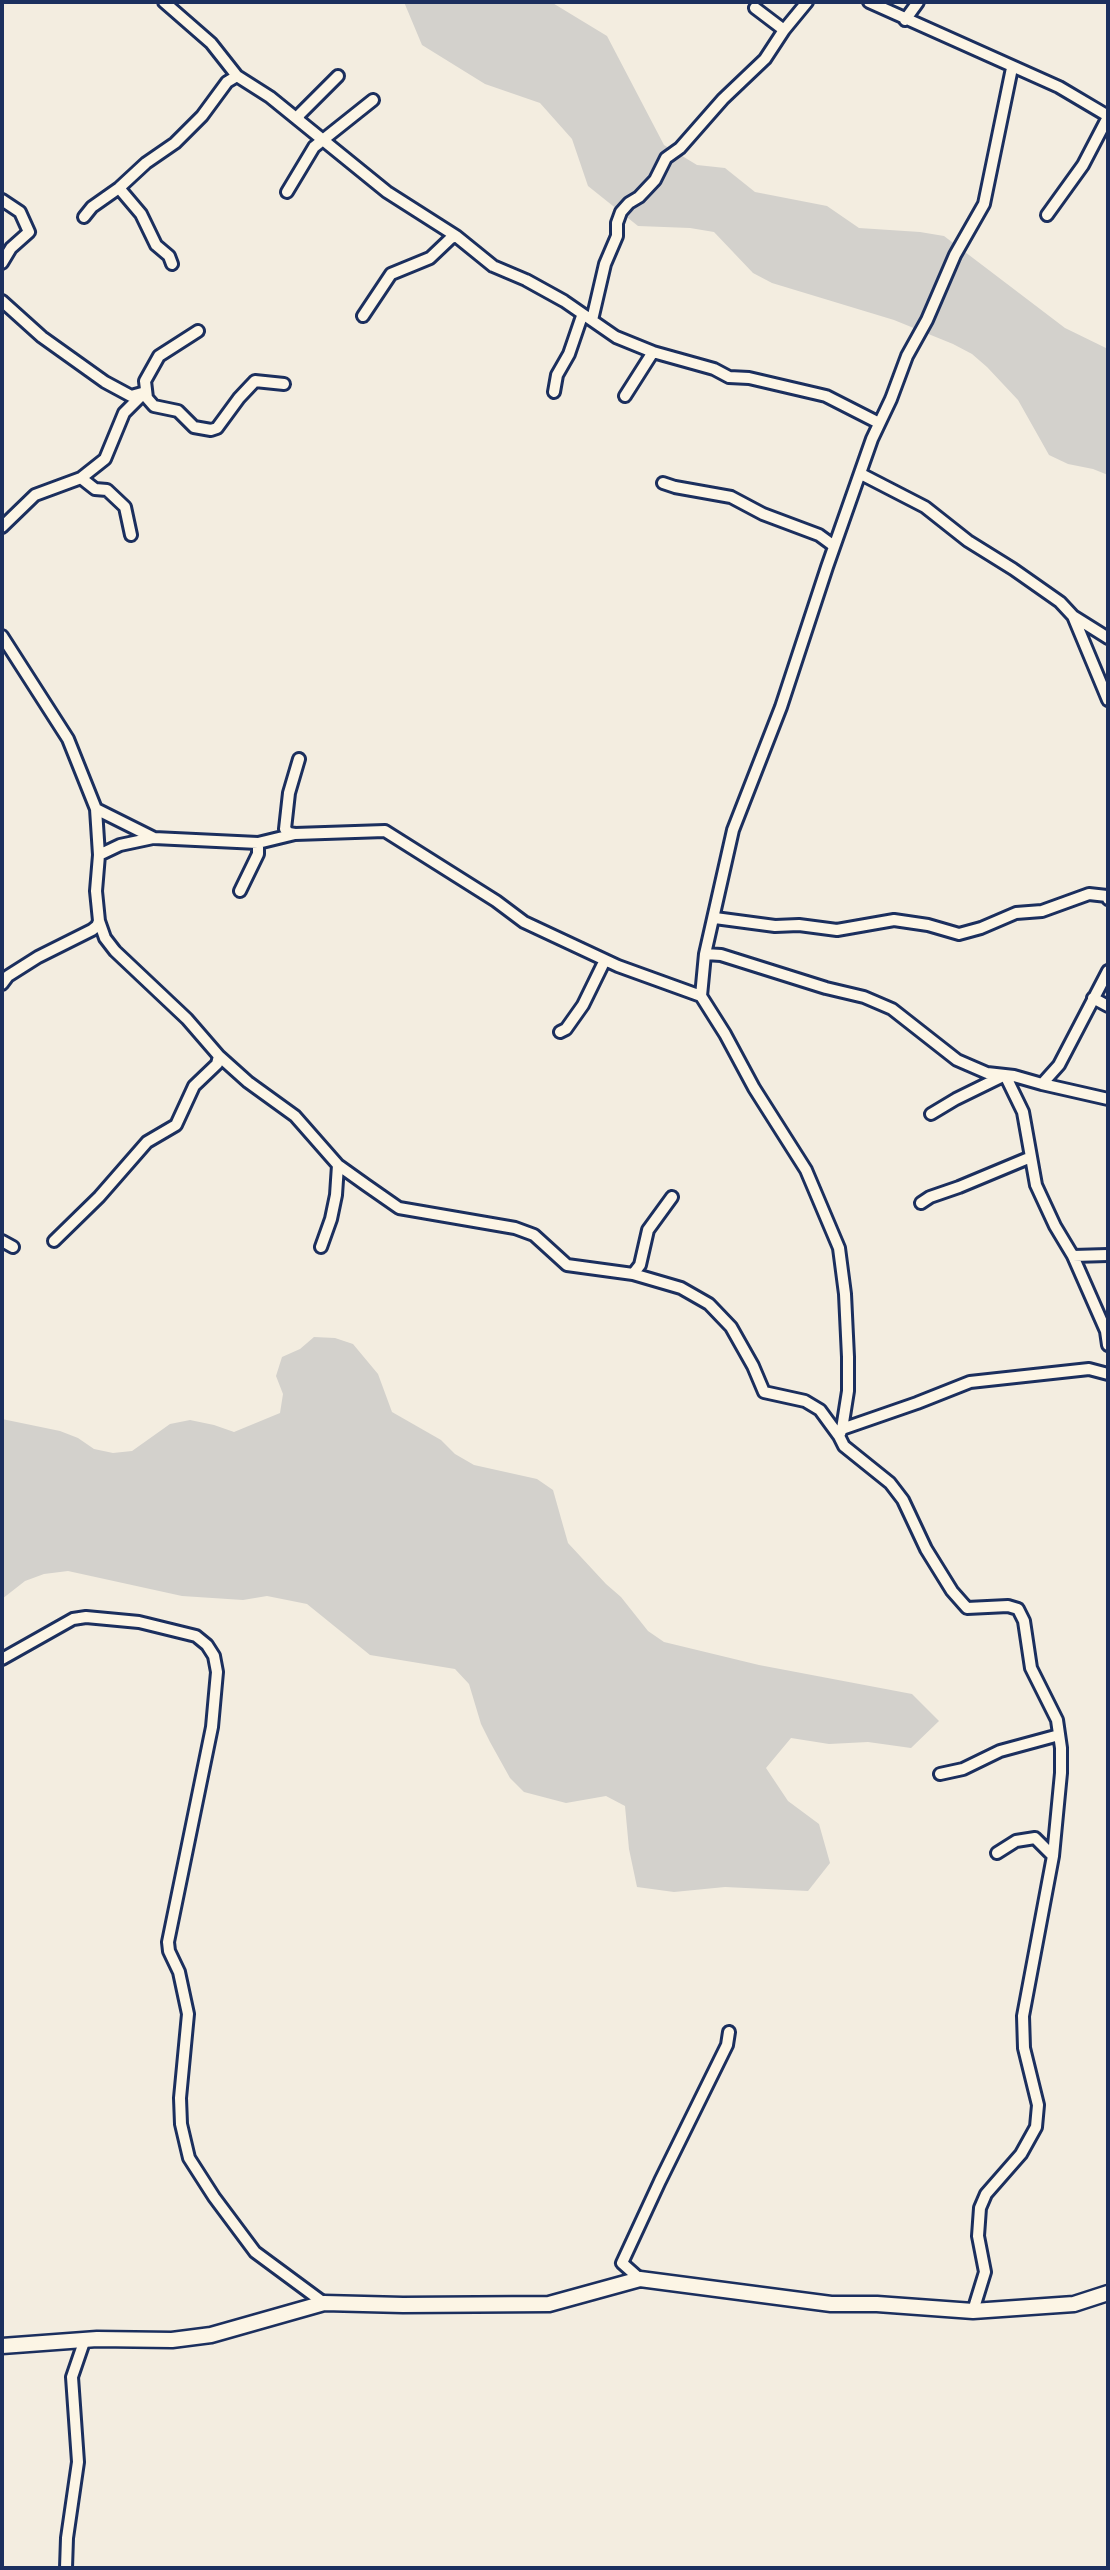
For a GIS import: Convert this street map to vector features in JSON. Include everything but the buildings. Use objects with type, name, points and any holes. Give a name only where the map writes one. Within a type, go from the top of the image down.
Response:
[{"type":"street","points":[[164,2],[211,43],[237,76],[298,119],[387,192],[456,236],[493,265],[564,301],[617,337],[653,352],[714,369],[729,377],[749,378],[826,396],[879,424]]},
{"type":"street","points":[[554,392],[557,375],[569,354],[575,331],[587,318],[617,236],[617,223],[621,212],[655,180],[666,158],[680,148],[723,99],[765,59],[807,2]]},
{"type":"street","points":[[869,2],[1059,87],[1108,117],[1083,165],[1047,215]]},
{"type":"street","points":[[905,20],[918,2]]},
{"type":"street","points":[[755,8],[785,30]]},
{"type":"street","points":[[701,996],[705,954],[733,830],[781,708],[834,546],[906,356],[927,320],[955,255],[984,204],[1012,68]]},
{"type":"street","points":[[84,217],[92,207],[119,188],[146,163],[175,143],[202,116],[227,82],[237,76]]},
{"type":"street","points":[[298,119],[338,76]]},
{"type":"street","points":[[287,192],[314,147],[373,100]]},
{"type":"street","points":[[119,188],[141,214],[156,245],[169,256],[172,264]]},
{"type":"street","points":[[2,201],[20,212],[29,232],[11,248],[2,263]]},
{"type":"street","points":[[363,316],[391,274],[430,258],[456,236]]},
{"type":"street","points":[[2,301],[42,337],[105,382],[131,396],[145,393]]},
{"type":"street","points":[[198,331],[159,356],[145,381],[145,393],[155,406],[178,411],[194,427],[206,430],[217,428],[255,381],[284,384]]},
{"type":"street","points":[[625,397],[653,352]]},
{"type":"street","points":[[2,527],[35,495],[81,478],[105,459],[124,413],[145,393]]},
{"type":"street","points":[[861,474],[925,507],[968,541],[1060,602],[1073,616],[1108,638]]},
{"type":"street","points":[[81,478],[95,489],[107,490],[125,507],[131,535]]},
{"type":"street","points":[[663,483],[675,488],[731,497],[762,514],[820,535],[834,546]]},
{"type":"street","points":[[1073,616],[1108,701]]},
{"type":"street","points":[[2,636],[68,739],[96,809],[99,855],[96,891],[99,921],[105,938],[115,951],[187,1019],[219,1056],[248,1082],[295,1116],[338,1165],[400,1208],[515,1228],[534,1235],[567,1265],[634,1274],[681,1288],[709,1304],[731,1327],[754,1366],[764,1392],[805,1401],[820,1410],[841,1432]]},
{"type":"street","points":[[299,759],[289,793],[285,829],[289,833],[385,831],[496,901],[524,922],[606,960],[701,996],[754,1088],[806,1170],[839,1248],[845,1293],[848,1357],[848,1391],[841,1432],[844,1446],[890,1483],[903,1500],[926,1549],[952,1591],[967,1608],[1008,1606],[1018,1609],[1024,1621],[1031,1668],[1058,1720],[1059,1734],[1060,1773],[1053,1856],[1023,2016],[1024,2048],[1038,2105],[1036,2127],[1021,2154],[986,2194],[980,2208],[978,2236],[985,2272],[973,2311]]},
{"type":"street","points":[[96,809],[154,838]]},
{"type":"street","points":[[99,855],[120,845],[154,838],[258,843],[295,834]]},
{"type":"street","points":[[240,891],[258,854],[258,843]]},
{"type":"street","points":[[715,918],[836,930],[894,920],[928,925],[959,934],[1016,913],[1042,911],[1089,894],[1107,897],[1108,900]]},
{"type":"street","points":[[2,984],[8,976],[38,957],[92,930],[99,921]]},
{"type":"street","points":[[705,954],[747,962],[826,988],[864,997],[892,1009],[957,1059],[987,1073],[1014,1076],[1108,1099]]},
{"type":"street","points":[[560,1032],[566,1029],[583,1005],[606,960]]},
{"type":"street","points":[[1042,1084],[1059,1065],[1108,971]]},
{"type":"street","points":[[1093,998],[1108,1006]]},
{"type":"street","points":[[54,1241],[99,1197],[147,1142],[176,1125],[194,1086],[217,1064],[219,1056]]},
{"type":"street","points":[[930,1114],[1005,1075]]},
{"type":"street","points":[[1005,1075],[1023,1112],[1036,1185],[1073,1256],[1106,1331],[1108,1345]]},
{"type":"street","points":[[921,1203],[1031,1157]]},
{"type":"street","points":[[321,1247],[336,1195],[338,1165]]},
{"type":"street","points":[[634,1274],[640,1265],[648,1230],[672,1198]]},
{"type":"street","points":[[2,1241],[13,1247]]},
{"type":"street","points":[[1073,1256],[1108,1255]]},
{"type":"street","points":[[841,1432],[970,1382],[1089,1369],[1108,1374]]},
{"type":"street","points":[[2,1659],[73,1619],[86,1617],[139,1622],[196,1636],[207,1645],[214,1656],[217,1672],[212,1727],[167,1941],[179,1972],[188,2014],[180,2098],[181,2124],[189,2158],[255,2252],[324,2303]]},
{"type":"street","points":[[940,1774],[963,1769],[1000,1751],[1059,1734]]},
{"type":"street","points":[[997,1853],[1016,1841],[1035,1838],[1053,1856]]},
{"type":"street","points":[[640,2279],[622,2263],[727,2045],[729,2032]]},
{"type":"street","points":[[2,2346],[85,2339],[172,2340],[211,2335],[324,2303],[549,2304],[640,2279],[831,2304],[877,2304],[973,2311],[1074,2304],[1108,2293]]},
{"type":"street","points":[[66,2568],[67,2538],[78,2462],[72,2377],[85,2339]]},
{"type":"shaded area","points":[[404,2],[551,2],[607,36],[664,145],[697,165],[725,168],[755,192],[827,206],[859,228],[944,236],[1065,328],[1108,349],[1108,475],[1068,464],[1049,455],[1018,400],[972,354],[894,320],[772,283],[753,273],[714,232],[638,226],[588,186],[572,139],[540,103],[485,84],[422,45]]},
{"type":"shaded area","points":[[314,1337],[335,1338],[353,1344],[378,1374],[392,1412],[441,1440],[455,1454],[474,1465],[537,1479],[553,1490],[568,1543],[621,1597],[648,1631],[664,1642],[759,1665],[912,1694],[939,1721],[911,1748],[868,1742],[829,1744],[791,1738],[766,1768],[788,1801],[819,1824],[830,1863],[808,1891],[725,1887],[674,1892],[637,1887],[629,1849],[625,1806],[606,1796],[566,1803],[524,1792],[510,1778],[481,1724],[469,1684],[455,1669],[370,1655],[307,1604],[267,1596],[243,1600],[182,1596],[68,1571],[44,1574],[25,1581],[2,1599],[2,1419],[60,1431],[78,1438],[94,1449],[113,1453],[132,1451],[170,1424],[190,1420],[234,1432],[280,1413],[283,1394],[276,1376],[282,1357],[300,1349]]}]
